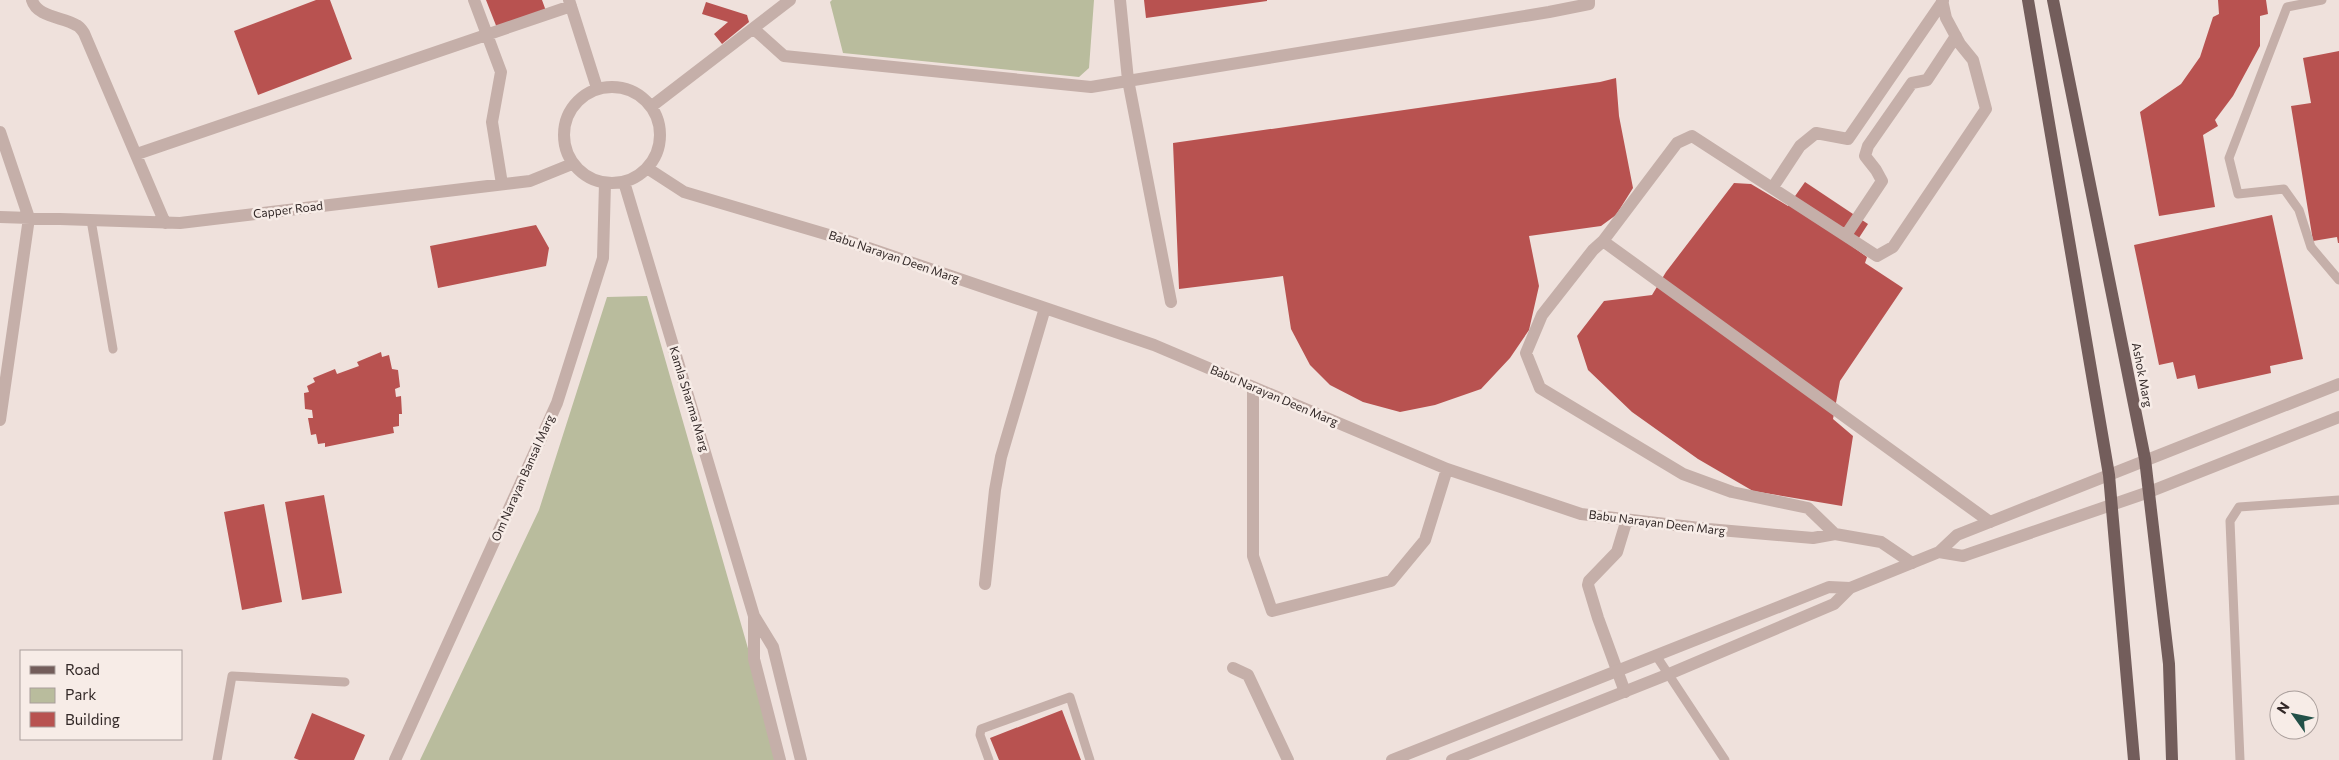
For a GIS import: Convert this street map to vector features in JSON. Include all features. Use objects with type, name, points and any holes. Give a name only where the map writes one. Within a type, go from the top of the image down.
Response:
[{"type":"main road","points":[[2028,0],[2109,475],[2134,760]]},
{"type":"main road","name":"Ashok Marg","points":[[2053,0],[2145,460],[2169,664],[2172,760]]},
{"type":"street","points":[[32,0],[33,5],[52,17],[76,25],[84,33],[165,223]]},
{"type":"street","points":[[474,0],[501,72],[492,122],[502,184]]},
{"type":"street","points":[[770,0],[786,2]]},
{"type":"street","points":[[1120,0],[1128,80],[1171,302]]},
{"type":"street","points":[[754,29],[784,56],[1091,87],[1549,12],[1589,4],[1589,0]]},
{"type":"street","points":[[1835,534],[1808,508],[1732,492],[1683,474],[1540,388],[1526,353],[1542,315],[1593,250],[1603,241],[1678,142],[1692,136],[1877,256],[1892,247],[1986,110],[1973,60],[1946,18],[1942,0]]},
{"type":"street","points":[[1773,187],[1800,146],[1816,133],[1848,139],[1942,0]]},
{"type":"street","points":[[652,106],[754,29],[786,2]]},
{"type":"street","points":[[137,154],[486,34],[570,3],[597,88]]},
{"type":"street","points":[[1846,235],[1882,181],[1865,156],[1868,146],[1912,83],[1926,80],[1956,36]]},
{"type":"street","points":[[621,86],[638,93],[652,106],[659,123],[660,139],[656,154],[641,174],[624,182],[605,183],[585,176],[572,164],[564,147],[563,126],[571,107],[584,94],[597,88],[621,86]]},
{"type":"street","points":[[0,132],[29,218],[0,420]]},
{"type":"street","name":"Capper Road","points":[[0,217],[180,223],[530,181],[572,164]]},
{"type":"street","name":"Babu Narayan Deen Marg","points":[[647,168],[684,192],[838,238],[1154,346],[1447,469],[1581,514],[1813,538],[1835,534],[1881,542],[1912,564]]},
{"type":"street","name":"Kamla Sharma Marg","points":[[624,182],[754,616],[773,647],[801,760]]},
{"type":"street","name":"Om Narayan Bansal Marg","points":[[396,760],[557,403],[603,258],[605,183]]},
{"type":"street","points":[[1603,241],[1990,522]]},
{"type":"street","points":[[985,584],[995,490],[1001,457],[1045,308]]},
{"type":"street","points":[[1448,738],[1454,760],[1669,674],[1834,604],[1850,588],[1939,552],[1957,535],[2339,384]]},
{"type":"street","points":[[1253,387],[1254,556],[1272,611],[1391,581],[1425,540],[1447,469]]},
{"type":"street","points":[[1939,552],[1963,556],[2149,492],[2339,417]]},
{"type":"street","points":[[1624,692],[1588,585],[1589,581],[1617,552],[1626,520]]},
{"type":"street","points":[[1392,760],[1617,673],[1829,587],[1850,588]]},
{"type":"street","name":"Kamla Sharma Marg","points":[[754,616],[754,659],[780,760]]},
{"type":"street","points":[[1233,668],[1248,675],[1288,760]]},
{"type":"lane","points":[[2322,0],[2287,7],[2229,158],[2238,194],[2284,189],[2299,210],[2311,247],[2339,280]]},
{"type":"lane","points":[[91,220],[113,349]]},
{"type":"lane","points":[[2240,760],[2230,521],[2240,507],[2339,500]]},
{"type":"lane","points":[[1657,656],[1725,760]]},
{"type":"lane","points":[[217,760],[232,676],[345,682]]},
{"type":"lane","points":[[989,760],[980,735],[982,729],[1070,697],[1090,760]]},
{"type":"green space","points":[[832,0],[1094,0],[1089,68],[1079,77],[843,53],[830,2]]},
{"type":"green space","points":[[647,296],[780,760],[420,760],[539,510],[607,297]]},
{"type":"building","points":[[316,0],[330,0],[352,59],[258,95],[234,31]]},
{"type":"building","points":[[486,0],[542,0],[546,11],[497,28]]},
{"type":"building","points":[[1144,0],[1267,0],[1267,1],[1146,18]]},
{"type":"building","points":[[2218,0],[2266,0],[2268,14],[2260,16],[2260,46],[2233,96],[2215,120],[2218,126],[2203,135],[2215,207],[2159,216],[2140,112],[2181,84],[2200,57],[2213,17],[2219,14]]},
{"type":"building","points":[[706,2],[747,15],[749,22],[722,44],[714,34],[728,22],[702,14]]},
{"type":"building","points":[[2339,51],[2338,243],[2337,237],[2313,241],[2291,106],[2311,103],[2303,58]]},
{"type":"building","points":[[1616,78],[1619,116],[1633,188],[1616,215],[1601,226],[1529,236],[1539,286],[1529,330],[1510,358],[1481,389],[1435,405],[1400,412],[1363,402],[1330,385],[1310,365],[1291,329],[1283,276],[1179,289],[1173,143],[1600,82]]},
{"type":"building","points":[[1805,182],[1868,224],[1853,247],[1867,257],[1865,263],[1903,288],[1840,381],[1833,419],[1853,436],[1842,506],[1753,491],[1698,459],[1632,412],[1588,370],[1577,336],[1604,301],[1652,295],[1666,272],[1734,183],[1751,184],[1788,206]]},
{"type":"building","points":[[2272,215],[2303,359],[2270,366],[2271,373],[2198,389],[2195,375],[2177,379],[2173,362],[2159,365],[2134,245]]},
{"type":"building","points":[[536,225],[549,248],[546,266],[438,288],[430,246]]},
{"type":"building","points":[[381,352],[382,357],[389,355],[392,369],[398,370],[400,387],[395,389],[396,397],[401,396],[402,414],[399,414],[399,426],[393,427],[394,433],[325,447],[325,443],[318,444],[316,434],[311,435],[308,418],[313,418],[312,410],[305,409],[304,393],[309,392],[307,386],[315,382],[313,378],[335,369],[337,374],[359,366],[357,362]]},
{"type":"building","points":[[324,495],[342,593],[302,600],[285,502]]},
{"type":"building","points":[[264,504],[282,602],[242,610],[224,512]]},
{"type":"building","points":[[1062,710],[1081,760],[999,760],[990,738]]},
{"type":"building","points":[[312,713],[365,735],[354,760],[299,760],[294,758]]}]
